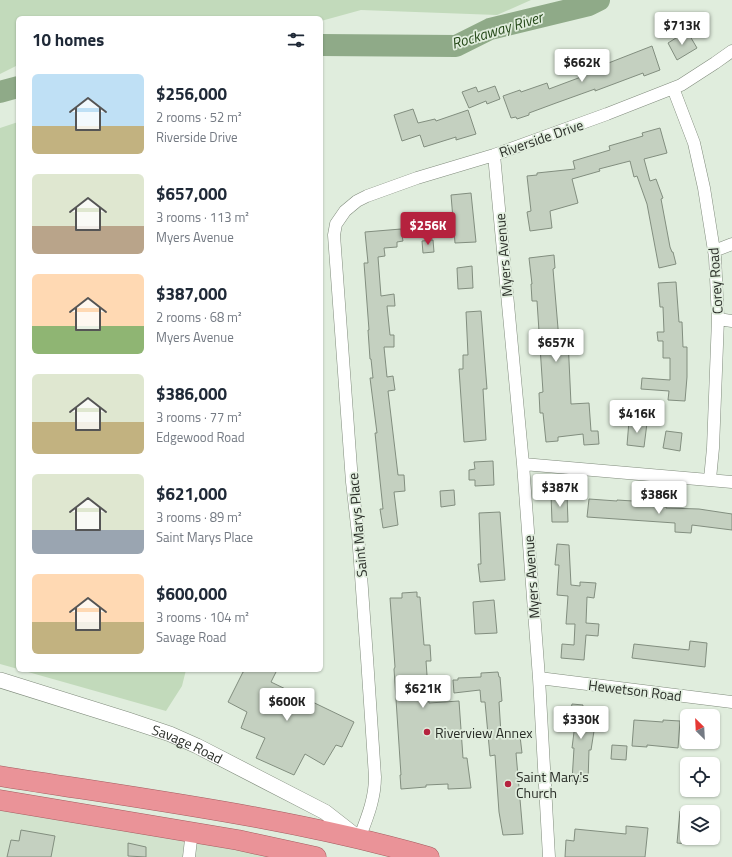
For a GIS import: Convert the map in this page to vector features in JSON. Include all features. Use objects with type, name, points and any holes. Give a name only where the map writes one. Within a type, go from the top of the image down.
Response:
[{"type":"highway","points":[[0,776],[253,817],[359,839],[429,857]]},
{"type":"highway","points":[[0,800],[192,831],[316,857]]},
{"type":"street","name":"Riverside Drive","points":[[345,212],[357,201],[368,196],[417,178],[494,155],[607,114],[681,85],[732,51]]},
{"type":"street","name":"Corey Road","points":[[673,88],[694,143],[704,188],[714,251],[718,319],[713,448],[710,479]]},
{"type":"street","name":"Myers Avenue","points":[[494,155],[523,464],[539,678],[549,857]]},
{"type":"street","name":"Saint Marys Place","points":[[345,212],[336,224],[334,235],[352,482],[358,534],[375,777],[373,800],[359,839]]},
{"type":"street","points":[[714,251],[732,244]]},
{"type":"street","points":[[718,319],[732,321]]},
{"type":"street","points":[[523,464],[732,482]]},
{"type":"street","name":"Hewetson Road","points":[[539,678],[732,702]]},
{"type":"street","name":"Savage Road","points":[[0,680],[170,734],[197,746],[325,812],[359,839]]},
{"type":"street","points":[[188,857],[192,831]]},
{"type":"shaded area","points":[[0,0],[531,0],[497,15],[361,10],[323,20],[323,16],[16,16],[16,66],[0,74]]},
{"type":"shaded area","points":[[16,123],[16,668],[0,664],[0,128]]},
{"type":"shaded area","points":[[28,672],[186,672],[182,686],[166,711]]},
{"type":"shaded area","points":[[0,808],[185,838],[275,857],[0,857]]},
{"type":"building","points":[[687,31],[697,48],[677,60],[668,43]]},
{"type":"building","points":[[652,46],[660,70],[644,76],[643,73],[595,91],[595,89],[529,113],[529,115],[517,119],[516,117],[511,118],[503,96],[520,90],[521,92],[547,83],[549,89],[589,74],[588,71]]},
{"type":"building","points":[[495,86],[500,99],[487,104],[486,101],[469,108],[462,92],[476,87],[478,92]]},
{"type":"building","points":[[413,109],[418,123],[435,119],[436,121],[468,110],[476,134],[456,140],[456,137],[424,147],[420,135],[402,141],[394,115]]},
{"type":"building","points":[[660,128],[667,153],[644,159],[650,181],[656,179],[663,198],[661,199],[670,247],[676,264],[659,268],[647,204],[637,176],[634,177],[630,161],[599,169],[600,171],[572,179],[578,203],[550,211],[552,228],[530,231],[527,212],[531,211],[527,176],[537,175],[537,173],[575,169],[573,161],[610,150],[609,146],[643,136],[642,133]]},
{"type":"building","points":[[471,193],[476,242],[455,243],[451,195]]},
{"type":"building","points":[[401,229],[403,241],[397,242],[397,247],[384,248],[385,256],[378,257],[381,296],[394,294],[395,306],[387,306],[390,335],[394,335],[394,347],[384,347],[387,377],[393,376],[395,390],[388,391],[398,475],[404,475],[405,491],[394,492],[398,525],[383,528],[380,509],[383,509],[375,433],[377,433],[370,378],[373,378],[370,359],[364,263],[368,263],[365,232]]},
{"type":"building","points":[[433,240],[434,252],[423,253],[422,241]]},
{"type":"building","points":[[554,255],[555,268],[553,269],[559,340],[568,339],[571,404],[589,403],[591,431],[598,431],[599,444],[584,445],[583,434],[558,437],[558,441],[546,442],[543,413],[540,413],[539,393],[543,392],[537,301],[532,301],[529,258]]},
{"type":"building","points":[[472,266],[473,288],[458,289],[457,268]]},
{"type":"building","points":[[676,282],[679,322],[682,322],[683,347],[687,347],[685,401],[668,400],[669,391],[641,389],[642,378],[670,380],[670,358],[663,358],[663,341],[658,341],[657,332],[664,332],[663,307],[660,307],[658,283]]},
{"type":"building","points":[[481,311],[487,389],[483,389],[486,440],[464,442],[459,369],[463,369],[463,355],[468,355],[466,312]]},
{"type":"building","points":[[629,421],[647,423],[644,447],[627,445]]},
{"type":"building","points":[[666,431],[682,433],[680,451],[663,448]]},
{"type":"building","points":[[493,461],[494,485],[475,486],[475,480],[469,480],[469,470],[475,469],[474,462]]},
{"type":"building","points":[[454,490],[455,505],[441,507],[440,491]]},
{"type":"building","points":[[551,494],[567,494],[568,522],[552,522]]},
{"type":"building","points":[[589,499],[633,501],[633,504],[666,505],[666,508],[699,509],[732,514],[732,530],[692,525],[691,533],[675,532],[675,523],[587,517]]},
{"type":"building","points":[[500,512],[505,580],[480,582],[478,564],[481,564],[479,513]]},
{"type":"building","points":[[557,544],[569,545],[571,585],[580,586],[580,582],[596,583],[594,598],[587,597],[586,623],[599,624],[598,636],[586,635],[584,660],[561,658],[562,644],[574,645],[575,624],[566,624],[568,596],[557,595],[559,565],[555,565]]},
{"type":"building","points":[[417,592],[417,597],[420,597],[424,645],[430,645],[431,661],[426,661],[429,703],[459,701],[463,758],[467,758],[471,788],[448,789],[448,784],[426,785],[426,787],[401,789],[390,598],[402,598],[402,593]]},
{"type":"building","points":[[494,600],[497,633],[475,634],[473,602]]},
{"type":"building","points":[[690,641],[707,643],[705,667],[632,658],[634,644],[689,650]]},
{"type":"building","points":[[243,672],[276,672],[271,682],[354,722],[342,747],[336,745],[324,765],[305,754],[294,775],[256,758],[265,738],[241,728],[247,712],[228,702]]},
{"type":"building","name":"Saint Mary's Church","points":[[498,672],[500,677],[502,701],[499,702],[501,734],[514,733],[514,736],[520,736],[522,753],[516,753],[523,834],[503,835],[499,812],[495,755],[490,756],[485,702],[481,702],[480,690],[454,693],[453,680],[458,680],[458,678],[481,677],[481,673]]},
{"type":"building","points":[[572,704],[583,705],[582,711],[597,712],[591,750],[589,750],[588,782],[572,781],[574,748],[572,748],[575,724],[565,723],[567,709],[571,709]]},
{"type":"building","points":[[634,720],[663,722],[663,720],[680,721],[678,748],[647,745],[647,747],[632,746]]},
{"type":"building","points":[[612,745],[627,746],[626,760],[611,759]]},
{"type":"building","points":[[680,811],[680,843],[677,843]]},
{"type":"building","points":[[626,826],[648,828],[645,857],[565,857],[566,840],[574,841],[575,829],[626,834]]},
{"type":"building","points":[[21,830],[55,836],[51,857],[7,857],[11,840],[19,841]]},
{"type":"building","points":[[128,843],[146,847],[146,857],[128,856]]},
{"type":"waterway","name":"Rockaway River","points":[[323,45],[456,46],[490,29],[589,5],[599,0]]},
{"type":"waterway","name":"Rockaway River","points":[[0,92],[16,88]]},
{"type":"place","name":"Riverview Annex","points":[[427,732]]},
{"type":"place","name":"Saint Mary's Church","points":[[508,784]]}]
